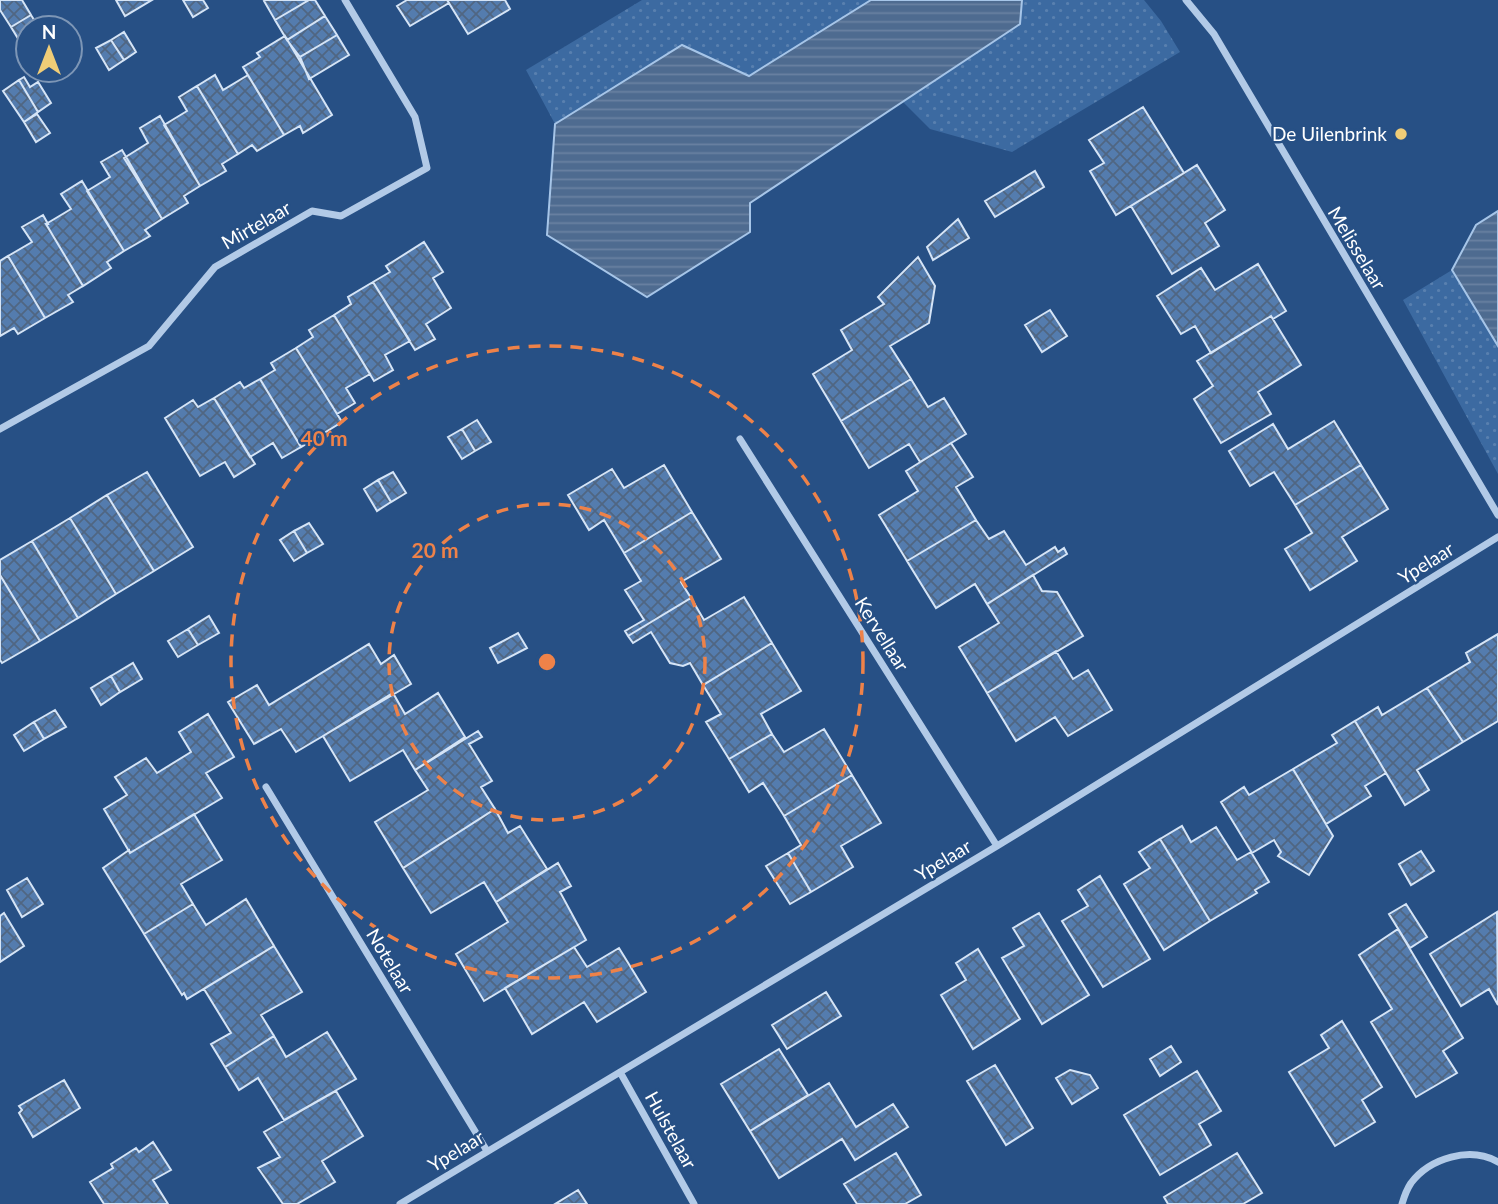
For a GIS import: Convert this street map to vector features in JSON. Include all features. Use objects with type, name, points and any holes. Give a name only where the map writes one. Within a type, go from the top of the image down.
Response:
[{"type":"street","name":"Mirtelaar","points":[[0,429],[149,346],[215,267],[312,211],[341,216],[427,168],[415,117],[345,0]]},
{"type":"street","name":"Melisselaar","points":[[1186,0],[1214,34],[1498,515]]},
{"type":"street","name":"Kervellaar","points":[[740,439],[997,846]]},
{"type":"street","name":"Ypelaar","points":[[400,1204],[997,846],[1498,537]]},
{"type":"street","name":"Notelaar","points":[[266,788],[487,1151]]},
{"type":"street","name":"Hulstelaar","points":[[621,1072],[694,1204]]},
{"type":"street","points":[[1402,1204],[1410,1184],[1426,1168],[1446,1158],[1468,1154],[1498,1162]]},
{"type":"shaded area","points":[[642,0],[871,0],[749,76],[682,45],[555,124],[526,70]]},
{"type":"shaded area","points":[[871,0],[1022,0],[1020,24],[750,203],[750,232],[647,297],[547,235],[555,124],[682,45],[749,76]]},
{"type":"shaded area","points":[[1022,0],[1144,0],[1180,52],[1012,152],[930,129],[903,102],[1020,24]]},
{"type":"shaded area","points":[[1498,211],[1498,346],[1452,270],[1476,225]]},
{"type":"shaded area","points":[[1452,270],[1498,346],[1498,474],[1403,300]]},
{"type":"building","points":[[0,0],[22,0],[30,14],[14,14],[14,25],[11,27],[0,10]]},
{"type":"building","points":[[116,0],[152,0],[125,16]]},
{"type":"building","points":[[183,0],[203,0],[208,8],[193,17]]},
{"type":"building","points":[[309,0],[275,20],[264,1]]},
{"type":"building","points":[[309,0],[315,0],[325,16],[287,40],[275,20]]},
{"type":"building","points":[[407,0],[447,0],[449,3],[410,26],[397,6]]},
{"type":"building","points":[[447,0],[505,0],[510,9],[468,34]]},
{"type":"building","points":[[325,16],[337,35],[300,57],[287,40]]},
{"type":"building","points":[[124,32],[136,52],[124,60],[111,40]]},
{"type":"building","points":[[337,35],[349,55],[309,79],[300,57]]},
{"type":"building","points":[[285,36],[332,115],[303,133],[300,126],[284,135],[243,67],[260,57],[257,53]]},
{"type":"building","points":[[111,40],[124,60],[109,70],[96,48]]},
{"type":"building","points":[[215,75],[223,90],[248,75],[284,135],[257,151],[252,145],[238,154],[197,86]]},
{"type":"building","points":[[14,83],[21,84],[38,112],[24,122],[3,91]]},
{"type":"building","points":[[21,84],[28,84],[30,87],[39,84],[51,103],[38,112]]},
{"type":"building","points":[[197,86],[238,154],[222,164],[226,171],[200,186],[164,125],[187,111],[179,97]]},
{"type":"building","points":[[1143,107],[1184,173],[1116,215],[1090,171],[1104,163],[1089,140]]},
{"type":"building","points":[[37,114],[50,133],[36,142],[24,122]]},
{"type":"building","points":[[160,116],[200,186],[184,196],[188,203],[162,219],[124,158],[148,143],[140,128]]},
{"type":"building","points":[[122,150],[162,219],[145,230],[150,236],[124,251],[87,191],[110,177],[101,162]]},
{"type":"building","points":[[1197,165],[1225,210],[1205,223],[1219,246],[1172,274],[1131,206]]},
{"type":"building","points":[[1035,171],[1044,187],[995,217],[985,201]]},
{"type":"building","points":[[82,181],[124,251],[107,262],[111,268],[83,286],[46,224],[71,209],[61,194]]},
{"type":"building","points":[[43,215],[83,286],[68,295],[73,302],[45,318],[8,256],[32,242],[22,227]]},
{"type":"building","points":[[958,219],[969,238],[933,260],[927,247]]},
{"type":"building","points":[[424,242],[443,272],[433,278],[451,308],[426,324],[435,339],[415,350],[373,282],[390,272],[386,266]]},
{"type":"building","points":[[8,256],[45,318],[18,334],[14,328],[0,336],[0,261]]},
{"type":"building","points":[[918,257],[935,286],[929,323],[890,346],[911,379],[841,421],[813,374],[852,350],[841,330],[884,304],[878,297]]},
{"type":"building","points":[[1258,264],[1286,311],[1273,319],[1271,316],[1211,353],[1195,326],[1181,334],[1157,296],[1201,268],[1215,290]]},
{"type":"building","points":[[373,282],[410,341],[385,355],[393,370],[374,381],[334,315],[351,304],[348,297]]},
{"type":"building","points":[[1050,310],[1067,336],[1042,352],[1025,325]]},
{"type":"building","points":[[334,315],[370,374],[346,388],[355,403],[337,414],[296,348],[313,337],[309,330]]},
{"type":"building","points":[[1271,316],[1301,365],[1258,392],[1271,414],[1221,443],[1194,399],[1213,386],[1197,361]]},
{"type":"building","points":[[296,348],[342,422],[301,447],[260,379],[275,370],[271,363]]},
{"type":"building","points":[[260,379],[301,447],[282,458],[273,443],[250,457],[214,398],[240,382],[244,388]]},
{"type":"building","points":[[911,379],[928,407],[944,398],[966,434],[920,462],[909,444],[869,468],[841,421]]},
{"type":"building","points":[[214,398],[255,464],[234,477],[225,462],[200,476],[165,418],[193,400],[198,407]]},
{"type":"building","points":[[477,420],[491,442],[475,451],[462,429]]},
{"type":"building","points":[[1334,421],[1361,465],[1295,505],[1274,472],[1250,486],[1229,451],[1273,424],[1288,449]]},
{"type":"building","points":[[462,429],[475,451],[462,459],[448,437]]},
{"type":"building","points":[[951,443],[973,477],[956,487],[976,520],[907,561],[879,515],[918,491],[906,471]]},
{"type":"building","points":[[664,465],[692,512],[624,553],[604,520],[589,530],[568,495],[612,469],[624,488]]},
{"type":"building","points":[[1361,465],[1388,509],[1342,537],[1357,561],[1310,590],[1285,549],[1312,533],[1295,505]]},
{"type":"building","points":[[147,472],[193,547],[154,571],[107,495]]},
{"type":"building","points":[[393,472],[406,493],[391,502],[378,480]]},
{"type":"building","points":[[378,480],[391,502],[377,511],[364,489]]},
{"type":"building","points":[[107,495],[154,571],[116,594],[70,518]]},
{"type":"building","points":[[692,512],[721,559],[681,582],[691,598],[628,636],[625,631],[644,620],[625,590],[641,581],[624,553]]},
{"type":"building","points":[[70,518],[116,594],[78,618],[32,541]]},
{"type":"building","points":[[976,520],[989,539],[1004,531],[1026,565],[1055,547],[1058,552],[1064,548],[1067,554],[987,604],[975,584],[936,608],[907,561]]},
{"type":"building","points":[[309,523],[323,544],[307,553],[294,531]]},
{"type":"building","points":[[294,531],[307,553],[294,561],[280,540]]},
{"type":"building","points":[[32,541],[78,618],[40,641],[0,575],[0,560]]},
{"type":"building","points":[[0,575],[40,641],[2,663],[0,660]]},
{"type":"building","points":[[1033,575],[1042,591],[1057,592],[1083,636],[987,693],[959,647],[999,623],[987,604]]},
{"type":"building","points":[[744,597],[772,643],[703,685],[690,663],[683,666],[670,663],[651,632],[633,643],[628,636],[691,598],[704,620]]},
{"type":"building","points":[[209,616],[219,633],[198,645],[188,629]]},
{"type":"building","points":[[188,629],[198,645],[178,657],[168,641]]},
{"type":"building","points":[[518,633],[527,648],[498,663],[490,648]]},
{"type":"building","points":[[1498,634],[1498,721],[1463,742],[1427,688],[1470,662],[1466,653]]},
{"type":"building","points":[[772,643],[801,691],[761,714],[772,734],[729,759],[706,722],[721,714],[703,685]]},
{"type":"building","points":[[369,644],[381,664],[394,655],[411,684],[296,752],[281,729],[254,744],[228,702],[257,685],[269,705]]},
{"type":"building","points":[[1056,651],[1073,679],[1088,670],[1112,710],[1068,736],[1055,717],[1016,741],[987,693]]},
{"type":"building","points":[[133,663],[142,679],[120,692],[111,676]]},
{"type":"building","points":[[111,676],[120,692],[101,705],[91,688]]},
{"type":"building","points":[[1427,688],[1463,742],[1417,770],[1429,790],[1405,805],[1355,721],[1378,707],[1382,715]]},
{"type":"building","points":[[393,693],[405,714],[438,693],[465,737],[415,770],[403,750],[350,781],[323,736]]},
{"type":"building","points":[[55,710],[66,727],[44,739],[34,722]]},
{"type":"building","points":[[208,714],[234,757],[206,773],[222,798],[130,853],[104,809],[127,795],[115,777],[146,758],[157,773],[191,752],[179,732]]},
{"type":"building","points":[[1355,721],[1386,773],[1365,786],[1371,796],[1326,824],[1293,769],[1337,743],[1332,735]]},
{"type":"building","points":[[34,722],[44,739],[24,751],[14,735]]},
{"type":"building","points":[[824,729],[852,775],[784,816],[763,783],[749,792],[729,759],[772,734],[784,752]]},
{"type":"building","points":[[478,731],[482,737],[469,744],[492,781],[481,787],[495,809],[403,868],[375,822],[428,790],[415,770]]},
{"type":"building","points":[[1293,769],[1333,836],[1309,875],[1278,856],[1281,852],[1274,840],[1252,853],[1221,802],[1244,787],[1249,795]]},
{"type":"building","points":[[852,775],[881,823],[841,846],[853,867],[811,892],[788,853],[801,845],[784,816]]},
{"type":"building","points":[[495,809],[508,833],[520,826],[547,869],[496,902],[484,882],[431,913],[403,868]]},
{"type":"building","points":[[194,814],[222,860],[181,884],[193,904],[144,934],[103,868],[129,850],[130,853]]},
{"type":"building","points":[[1182,826],[1191,842],[1216,827],[1237,860],[1251,852],[1269,882],[1255,890],[1257,893],[1210,921],[1160,839]]},
{"type":"building","points":[[1160,839],[1210,921],[1164,950],[1124,884],[1150,868],[1139,852]]},
{"type":"building","points":[[1421,851],[1434,871],[1411,885],[1399,864]]},
{"type":"building","points":[[788,853],[811,892],[790,904],[766,866]]},
{"type":"building","points":[[558,863],[571,886],[560,892],[586,940],[484,1001],[456,954],[508,922],[496,902]]},
{"type":"building","points":[[1100,876],[1150,959],[1103,987],[1062,921],[1088,906],[1078,890]]},
{"type":"building","points":[[27,878],[43,904],[22,917],[7,890]]},
{"type":"building","points":[[246,899],[274,946],[187,999],[144,934],[193,904],[206,925]]},
{"type":"building","points":[[1406,904],[1427,937],[1410,948],[1389,914]]},
{"type":"building","points":[[1497,912],[1498,1005],[1489,989],[1461,1006],[1430,954]]},
{"type":"building","points":[[4,913],[24,946],[0,962],[0,916]]},
{"type":"building","points":[[1039,913],[1089,995],[1042,1024],[1002,958],[1024,946],[1013,928]]},
{"type":"building","points":[[1398,929],[1463,1038],[1443,1051],[1457,1073],[1416,1097],[1371,1022],[1392,1009],[1359,955]]},
{"type":"building","points":[[274,946],[302,992],[261,1015],[274,1036],[225,1067],[211,1044],[231,1033],[204,989]]},
{"type":"building","points":[[574,947],[587,967],[619,948],[646,992],[597,1022],[584,1002],[532,1034],[505,988]]},
{"type":"building","points":[[978,949],[1020,1019],[973,1049],[941,995],[966,980],[956,963]]},
{"type":"building","points":[[826,992],[841,1016],[787,1049],[772,1025]]},
{"type":"building","points":[[1342,1021],[1382,1087],[1362,1100],[1375,1122],[1335,1146],[1289,1072],[1329,1048],[1321,1035]]},
{"type":"building","points":[[327,1032],[356,1079],[284,1120],[258,1078],[239,1090],[225,1067],[274,1036],[286,1057]]},
{"type":"building","points":[[1171,1046],[1181,1062],[1160,1076],[1150,1059]]},
{"type":"building","points":[[779,1049],[808,1095],[750,1131],[721,1084]]},
{"type":"building","points":[[995,1065],[1033,1128],[1006,1145],[967,1081]]},
{"type":"building","points":[[1070,1070],[1090,1075],[1098,1088],[1072,1104],[1056,1078]]},
{"type":"building","points":[[1197,1071],[1221,1111],[1199,1124],[1211,1145],[1160,1175],[1124,1115]]},
{"type":"building","points":[[64,1080],[80,1108],[33,1137],[19,1113],[22,1110],[19,1106]]},
{"type":"building","points":[[829,1083],[856,1127],[893,1104],[908,1127],[855,1160],[842,1139],[779,1178],[750,1131]]},
{"type":"building","points":[[336,1091],[363,1136],[322,1161],[335,1182],[297,1204],[283,1204],[258,1168],[280,1157],[264,1132]]},
{"type":"building","points":[[153,1142],[171,1170],[153,1180],[168,1204],[104,1204],[90,1182],[113,1168],[111,1164],[136,1148],[139,1152]]},
{"type":"building","points":[[896,1153],[921,1195],[905,1204],[857,1204],[844,1184]]},
{"type":"building","points":[[1237,1153],[1262,1193],[1243,1204],[1168,1204],[1164,1197]]},
{"type":"building","points":[[578,1190],[587,1204],[555,1204]]},
{"type":"place","name":"De Uilenbrink","points":[[1401,134]]}]
